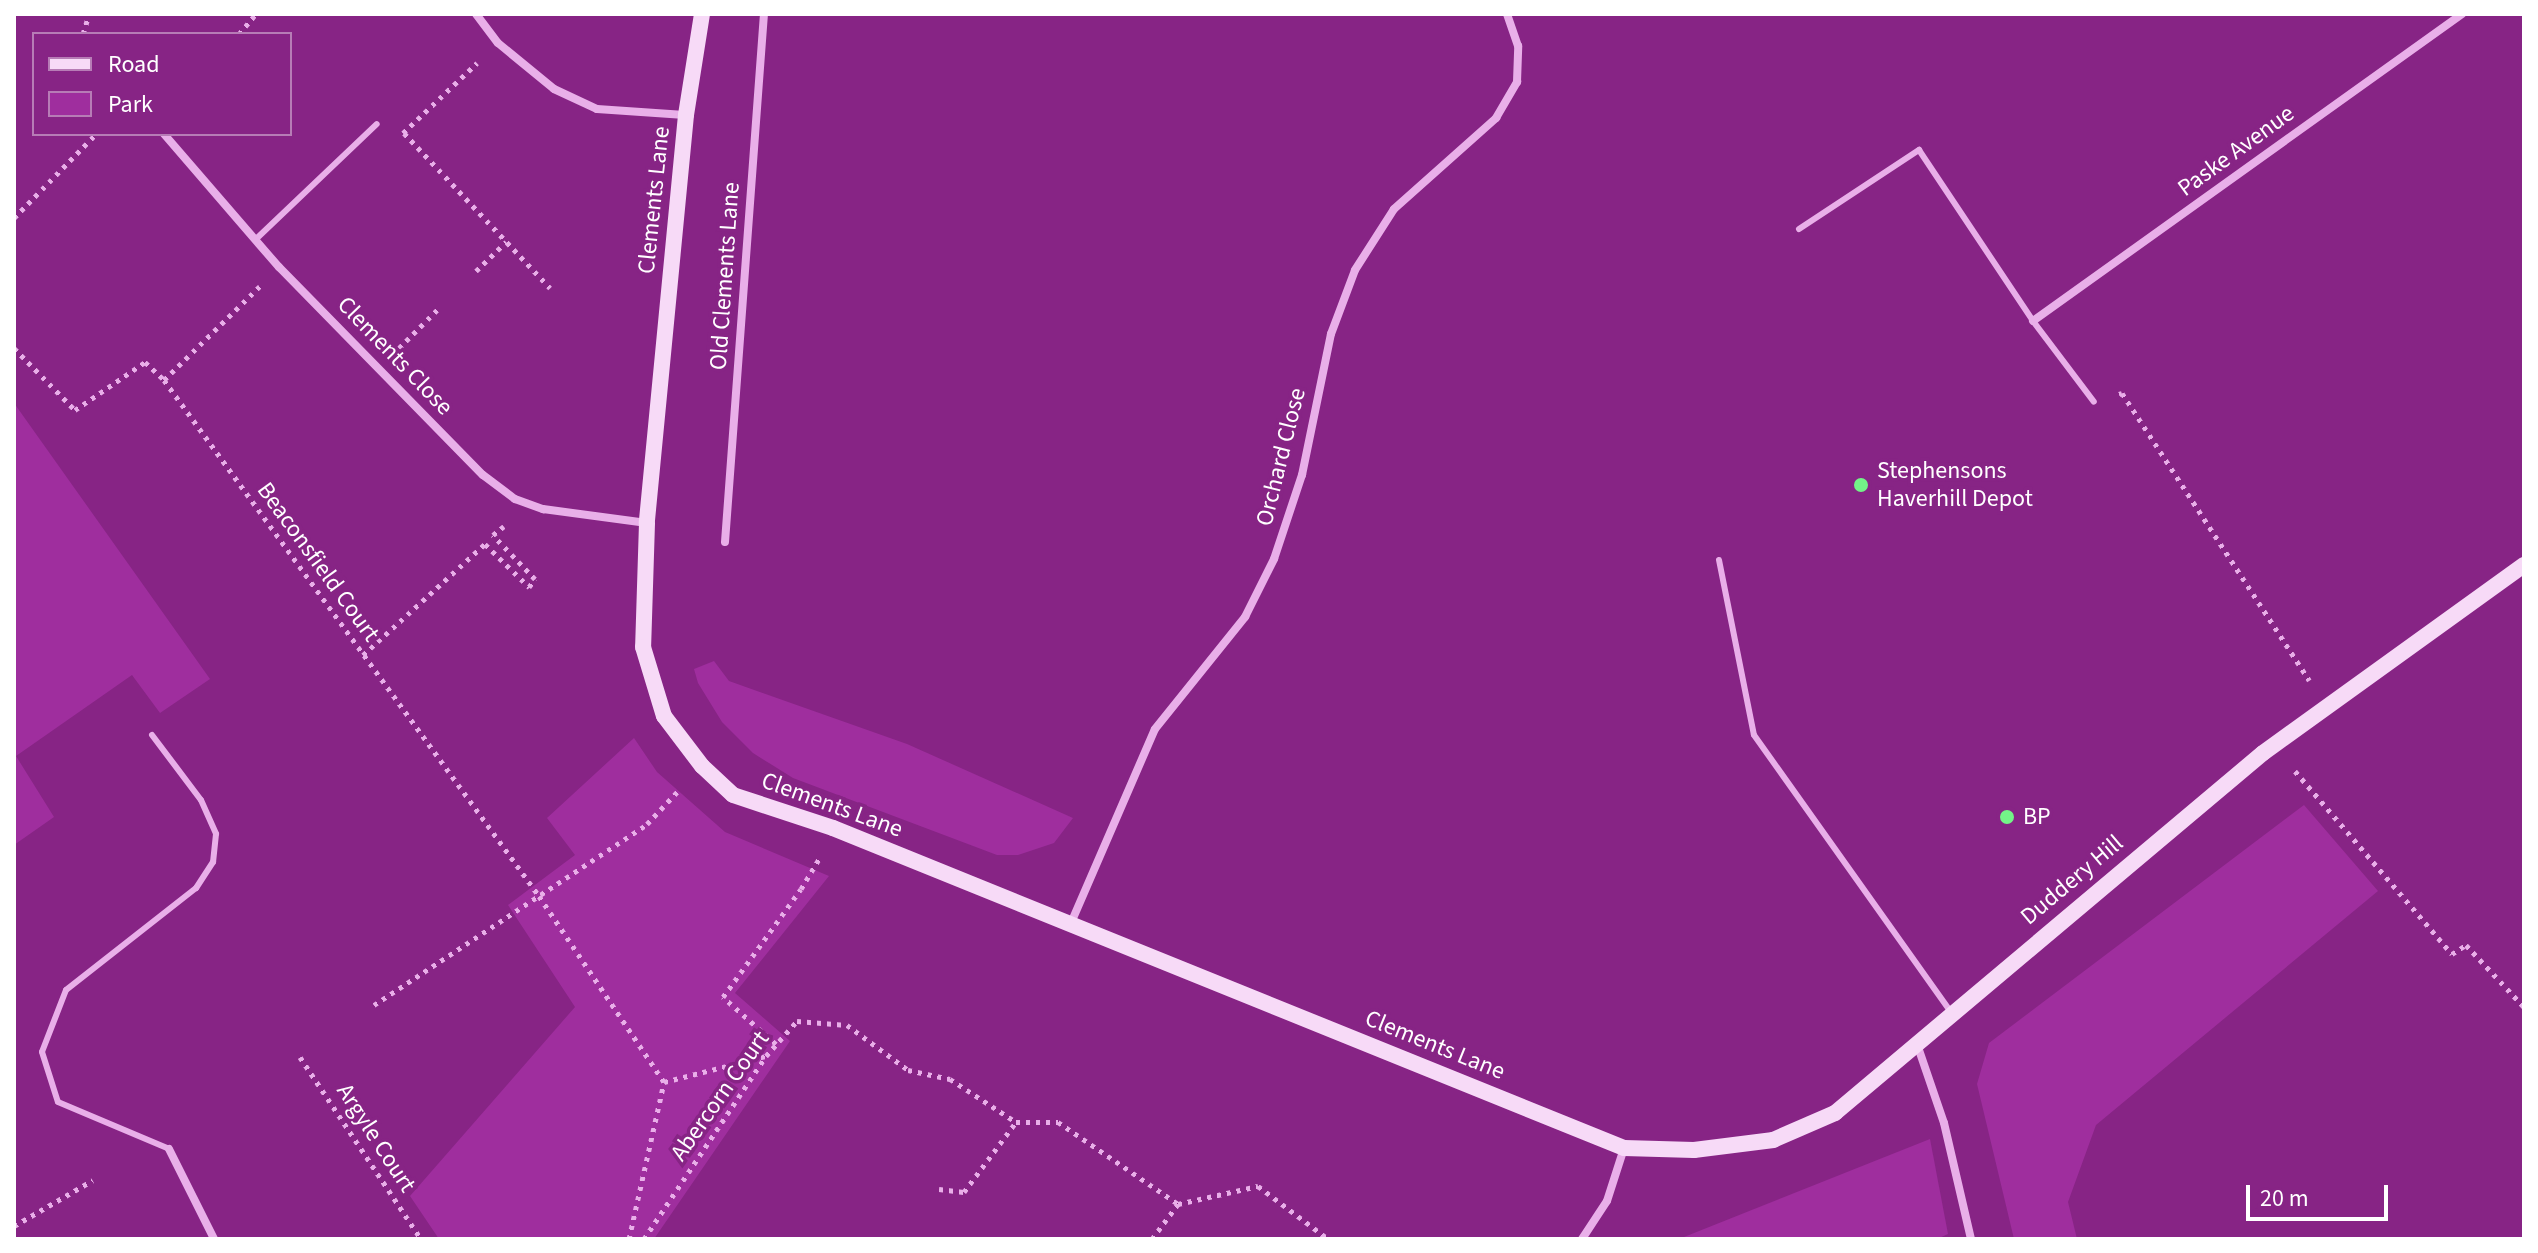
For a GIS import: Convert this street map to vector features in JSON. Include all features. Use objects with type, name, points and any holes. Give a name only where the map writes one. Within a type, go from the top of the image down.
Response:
[{"type":"street","points":[[476,14],[498,43],[554,89],[597,109],[686,115]]},
{"type":"street","name":"Clements Lane","points":[[702,14],[686,115],[647,523],[643,647],[664,716],[702,766],[733,795],[833,828],[1624,1148]]},
{"type":"street","name":"Old Clements Lane","points":[[725,542],[764,14]]},
{"type":"street","name":"Orchard Close","points":[[1071,923],[1155,729],[1245,617],[1274,559],[1302,475],[1331,334],[1355,270],[1394,209],[1496,118],[1517,82],[1518,46],[1507,14]]},
{"type":"street","name":"Paske Avenue","points":[[2033,321],[2462,14]]},
{"type":"street","name":"Clements Close","points":[[166,136],[279,267],[483,475],[515,499],[543,509],[647,523]]},
{"type":"street","name":"Duddery Hill","points":[[1624,1148],[1694,1150],[1773,1140],[1835,1113],[1918,1047],[2032,944],[2273,746],[2524,565]]},
{"type":"street","points":[[1918,1047],[1944,1123],[1971,1239]]},
{"type":"street","points":[[1582,1239],[1607,1201],[1624,1148]]},
{"type":"street","points":[[169,1149],[214,1239]]},
{"type":"lane","points":[[255,240],[377,124]]},
{"type":"lane","points":[[1799,229],[1919,150],[2033,321],[2094,402]]},
{"type":"lane","points":[[1719,560],[1754,735],[1953,1015]]},
{"type":"lane","points":[[152,735],[201,800],[216,834],[213,862],[196,888],[66,990],[42,1052],[58,1102],[169,1149]]},
{"type":"path","points":[[241,32],[256,14]]},
{"type":"path","points":[[498,43],[404,133],[550,288]]},
{"type":"path","points":[[14,218],[94,136]]},
{"type":"path","points":[[476,271],[506,242]]},
{"type":"path","points":[[14,348],[75,410],[145,362],[164,380],[279,267]]},
{"type":"path","points":[[378,368],[439,308]]},
{"type":"path","name":"Beaconsfield Court","points":[[164,380],[539,896],[664,1082]]},
{"type":"path","points":[[2094,402],[2122,393],[2327,707]]},
{"type":"path","points":[[363,655],[485,544],[529,587],[535,579],[493,535]]},
{"type":"path","points":[[2273,746],[2452,954],[2466,945],[2524,1007]]},
{"type":"path","points":[[374,1005],[647,824],[702,766]]},
{"type":"path","points":[[776,1044],[723,997],[816,867]]},
{"type":"path","name":"Abercorn Court","points":[[644,1239],[766,1056],[797,1021],[847,1025],[908,1070],[950,1079],[1016,1122]]},
{"type":"path","points":[[629,1239],[664,1082],[766,1056]]},
{"type":"path","name":"Argyle Court","points":[[300,1057],[421,1239]]},
{"type":"path","points":[[939,1189],[964,1192],[1016,1122],[1058,1122],[1178,1204]]},
{"type":"path","points":[[14,1226],[93,1180]]},
{"type":"path","points":[[1152,1239],[1178,1204],[1258,1186],[1328,1239]]},
{"type":"green space","points":[[14,403],[210,679],[160,713],[132,675],[16,756],[54,817],[14,845]]},
{"type":"green space","points":[[714,661],[729,681],[907,744],[1073,818],[1054,843],[1018,855],[997,855],[793,778],[753,753],[722,722],[698,683],[694,669]]},
{"type":"green space","points":[[634,738],[657,772],[725,832],[829,876],[735,993],[790,1041],[654,1239],[439,1239],[410,1196],[575,1007],[508,905],[575,855],[547,818]]},
{"type":"green space","points":[[2304,805],[2378,891],[2096,1125],[2068,1202],[2077,1239],[2014,1239],[1977,1084],[1989,1043]]},
{"type":"green space","points":[[1930,1139],[1948,1234],[1937,1239],[1679,1239]]},
{"type":"place","name":"Stephensons Haverhill Depot","points":[[1861,485]]},
{"type":"place","name":"BP","points":[[2007,817]]}]
